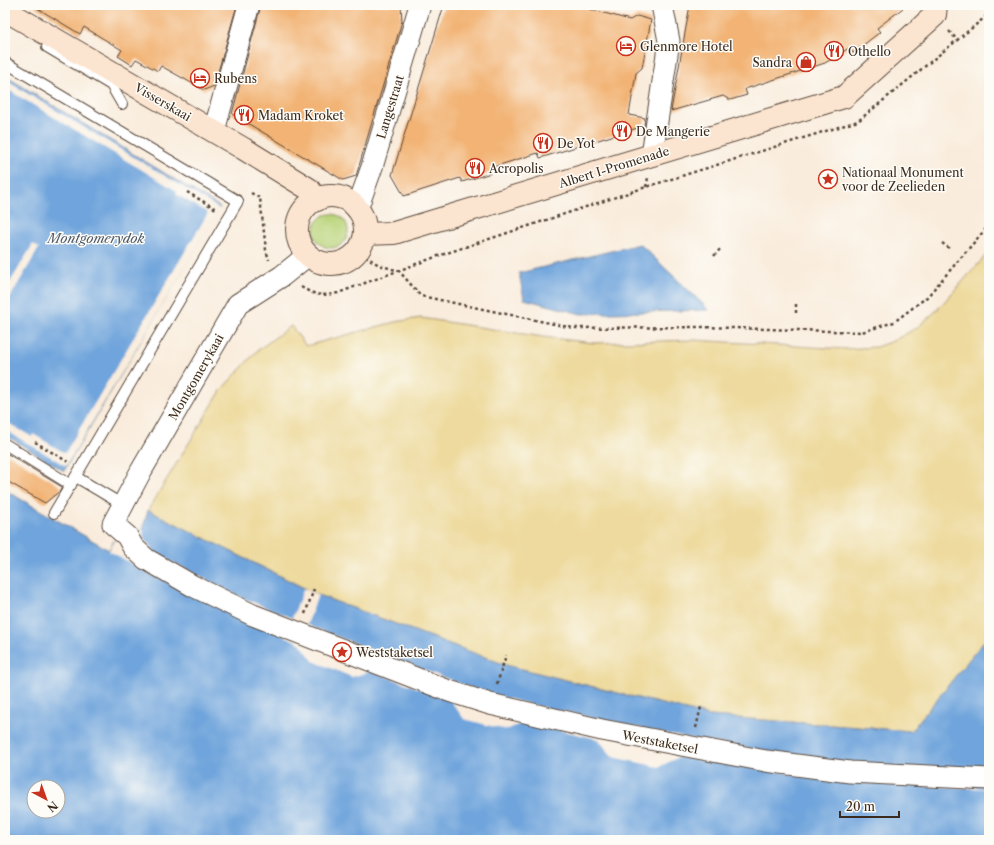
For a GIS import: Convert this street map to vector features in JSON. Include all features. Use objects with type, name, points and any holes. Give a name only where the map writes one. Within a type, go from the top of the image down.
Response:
[{"type":"street","points":[[214,131],[249,5]]},
{"type":"street","name":"Langestraat","points":[[357,209],[372,167],[420,5]]},
{"type":"street","points":[[652,155],[669,41],[662,5]]},
{"type":"street","name":"Albert I-Promenade","points":[[361,242],[844,97],[940,8]]},
{"type":"street","name":"Visserskaai","points":[[9,13],[214,131],[309,189],[317,200]]},
{"type":"street","points":[[326,197],[343,199],[357,209],[362,216],[361,242],[347,260],[334,264],[316,261],[308,256],[298,240],[298,221],[302,212],[308,205],[326,197]]},
{"type":"street","name":"Montgomerykaai","points":[[113,524],[238,304],[282,276],[308,256]]},
{"type":"street","name":"Weststaketsel","points":[[113,524],[127,536],[133,547],[146,559],[253,615],[449,691],[490,704],[602,730],[766,761],[850,772],[989,779]]},
{"type":"lane","points":[[42,44],[111,85],[122,104]]},
{"type":"lane","points":[[6,63],[238,201],[54,513]]},
{"type":"lane","points":[[5,444],[73,481],[123,505]]},
{"type":"path","points":[[399,271],[646,187],[858,122],[989,14]]},
{"type":"path","points":[[187,192],[221,212]]},
{"type":"path","points":[[361,242],[379,265],[399,271],[421,296],[573,328],[702,327],[862,332],[894,322],[927,297],[989,224]]},
{"type":"path","points":[[942,242],[949,248]]},
{"type":"path","points":[[714,256],[721,248]]},
{"type":"path","points":[[796,304],[796,313]]},
{"type":"path","points":[[35,442],[69,462]]},
{"type":"path","points":[[298,632],[314,589]]},
{"type":"path","points":[[490,704],[506,655]]},
{"type":"green space","points":[[334,214],[343,219],[347,224],[347,238],[343,243],[338,247],[328,248],[324,247],[315,238],[314,228],[315,224],[324,215]]},
{"type":"sand","points":[[989,252],[989,635],[911,731],[710,716],[506,665],[318,595],[148,510],[222,389],[258,350],[291,326],[306,346],[395,322],[421,318],[543,337],[594,343],[693,340],[845,349],[876,347],[893,341],[918,327],[936,311]]},
{"type":"water","name":"Montgomerydok","points":[[5,76],[220,207],[64,471],[5,435]]},
{"type":"water","points":[[640,244],[709,310],[581,314],[524,299],[519,273]]},
{"type":"water","points":[[5,490],[109,550],[122,525],[135,530],[143,528],[148,510],[318,595],[506,665],[710,716],[911,731],[989,635],[989,840],[5,840]]},
{"type":"pier","points":[[5,80],[220,209],[66,466],[5,430],[5,421],[32,437],[33,434],[65,453],[208,213],[176,194],[177,191],[5,88]]},
{"type":"pier","name":"Montgomerydok","points":[[33,244],[39,248],[5,306],[5,291]]},
{"type":"pier","name":"Weststaketsel","points":[[122,525],[131,530],[137,531],[143,528],[144,538],[156,554],[236,595],[292,618],[304,588],[318,595],[307,625],[479,691],[537,706],[686,738],[989,789],[850,782],[679,757],[659,767],[613,757],[598,739],[525,722],[506,730],[464,719],[450,700],[372,671],[352,677],[313,661],[300,643],[147,572],[109,551]]},
{"type":"building","points":[[32,5],[237,5],[214,86],[204,90],[161,66],[158,71],[136,59],[132,65],[118,56],[122,50],[84,27],[80,34]]},
{"type":"building","points":[[261,5],[401,5],[402,21],[356,176],[343,180],[232,114]]},
{"type":"building","points":[[444,5],[575,5],[630,20],[637,16],[651,20],[642,68],[636,73],[629,115],[645,118],[644,126],[540,158],[538,153],[490,168],[491,173],[462,182],[460,178],[404,196],[392,175]]},
{"type":"building","points":[[690,5],[907,5],[877,28],[880,32],[853,53],[849,48],[825,63],[745,89],[747,95],[730,100],[723,96],[671,111]]},
{"type":"building","points":[[8,454],[62,487],[60,491],[45,503],[5,480],[5,459]]},
{"type":"place","name":"Glenmore Hotel","points":[[626,46]]},
{"type":"place","name":"Othello","points":[[834,51]]},
{"type":"place","name":"Sandra","points":[[806,62]]},
{"type":"place","name":"Rubens","points":[[200,78]]},
{"type":"place","name":"Madam Kroket","points":[[244,115]]},
{"type":"place","name":"De Mangerie","points":[[622,131]]},
{"type":"place","name":"De Yot","points":[[543,143]]},
{"type":"place","name":"Acropolis","points":[[475,168]]},
{"type":"place","name":"Nationaal Monument voor de Zeelieden","points":[[828,179]]},
{"type":"place","name":"Weststaketsel","points":[[342,652]]}]
